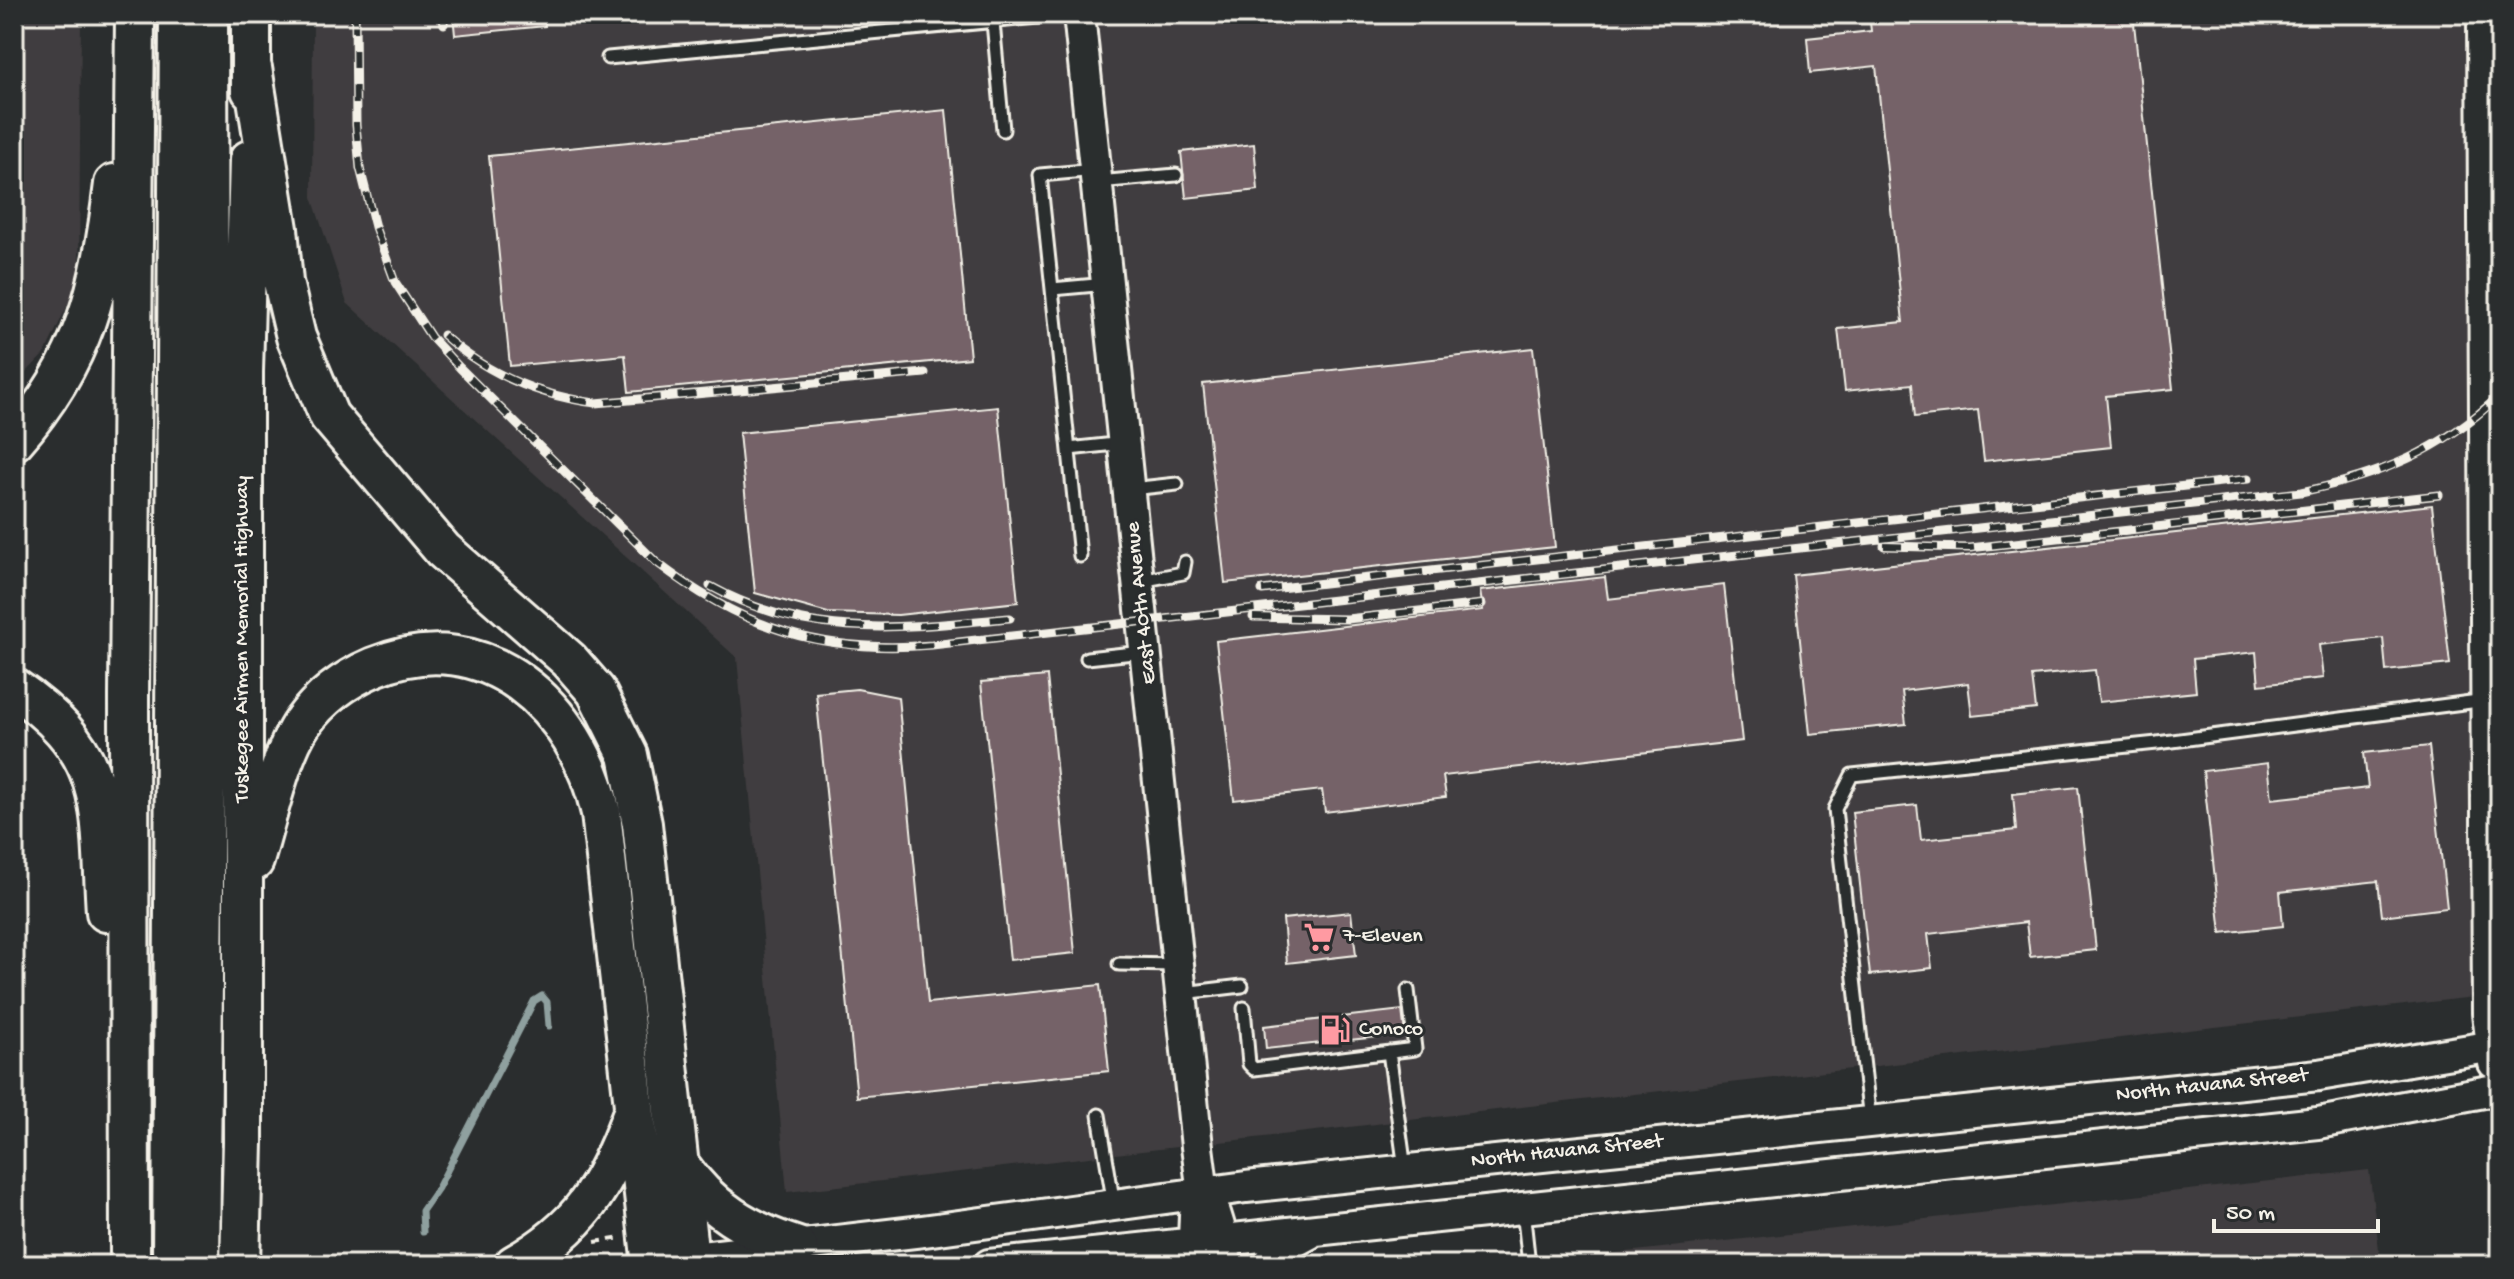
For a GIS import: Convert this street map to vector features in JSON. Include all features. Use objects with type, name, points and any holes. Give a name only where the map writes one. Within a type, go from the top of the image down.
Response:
[{"type":"highway","points":[[14,441],[42,409],[66,372],[98,286],[117,161],[127,14]]},
{"type":"highway","points":[[130,1252],[129,696],[135,14]]},
{"type":"highway","points":[[179,14],[186,1249]]},
{"type":"highway","points":[[186,1249],[209,410],[208,14]]},
{"type":"highway","name":"Tuskegee Airmen Memorial Highway","points":[[240,1247],[244,891],[243,387],[251,14]]},
{"type":"highway","points":[[252,68],[283,282],[296,337],[329,416],[443,550],[569,660],[596,691],[622,741],[636,783],[642,824],[679,1164],[657,1259]]},
{"type":"highway","points":[[244,891],[293,741],[314,709],[342,683],[388,661],[439,654],[462,657],[511,676],[532,691],[567,729],[596,790],[610,874],[634,1111],[657,1259]]},
{"type":"highway","points":[[14,688],[45,709],[69,733],[95,787],[102,827],[130,1252]]},
{"type":"highway","points":[[514,1265],[549,1244],[585,1210],[610,1169],[634,1111]]},
{"type":"highway","points":[[679,1164],[701,1192],[734,1220],[763,1236],[798,1247]]},
{"type":"main road","name":"East 40th Avenue","points":[[1079,14],[1203,1193],[1224,1252]]},
{"type":"main road","points":[[989,1265],[1061,1256],[1224,1252],[1322,1229],[2318,1123],[2499,1089],[2495,1046],[2486,700],[2483,14]]},
{"type":"main road","name":"North Havana Street","points":[[657,1259],[798,1247],[1405,1169],[2319,1075],[2495,1046]]},
{"type":"main road","name":"East 40th Avenue","points":[[1193,1253],[1195,1215],[1203,1193]]},
{"type":"main road","points":[[1267,1265],[1286,1246],[1322,1229]]},
{"type":"main road","points":[[1061,1256],[1122,1265]]},
{"type":"lane","points":[[608,58],[1070,14]]},
{"type":"lane","points":[[993,22],[1003,130]]},
{"type":"lane","points":[[1080,556],[1040,175],[1176,175]]},
{"type":"lane","points":[[1052,289],[1108,283]]},
{"type":"lane","points":[[1069,449],[1125,442]]},
{"type":"lane","points":[[1130,489],[1177,484]]},
{"type":"lane","points":[[1140,581],[1183,573],[1185,562]]},
{"type":"lane","points":[[1087,658],[1147,651]]},
{"type":"lane","points":[[1870,1121],[1835,809],[1852,775],[2157,743],[2486,700]]},
{"type":"lane","points":[[1119,964],[1179,979],[1242,986]]},
{"type":"lane","points":[[1244,1008],[1249,1064],[1254,1069],[1415,1047],[1408,990]]},
{"type":"lane","points":[[1389,1052],[1405,1169]]},
{"type":"lane","points":[[1099,1115],[1114,1205]]},
{"type":"lane","points":[[1523,1208],[1529,1265]]},
{"type":"path","points":[[590,1243],[657,1259]]},
{"type":"shaded area","points":[[14,14],[81,14],[79,281],[45,353],[14,385]]},
{"type":"shaded area","points":[[313,14],[2495,14],[2500,994],[787,1192],[737,658],[347,303],[312,197]]},
{"type":"shaded area","points":[[2369,1170],[2381,1265],[1509,1265]]},
{"type":"building","points":[[453,14],[545,14],[545,26],[455,35]]},
{"type":"building","points":[[1869,14],[2133,14],[2173,389],[2106,396],[2111,447],[1984,461],[1978,410],[1915,417],[1912,384],[1845,391],[1838,329],[1903,322],[1876,66],[1810,73],[1807,38],[1871,31]]},
{"type":"building","points":[[946,110],[970,358],[629,392],[625,355],[510,366],[489,156]]},
{"type":"building","points":[[1254,144],[1258,190],[1186,198],[1181,152]]},
{"type":"building","points":[[1533,348],[1555,547],[1225,583],[1203,384]]},
{"type":"building","points":[[998,407],[1018,602],[898,615],[828,613],[755,593],[739,433]]},
{"type":"building","points":[[2432,505],[2450,664],[2386,671],[2383,638],[2319,645],[2323,678],[2259,685],[2256,652],[2193,659],[2196,692],[2099,702],[2095,670],[2032,676],[2036,709],[1972,716],[1968,683],[1902,691],[1906,724],[1810,734],[1793,575]]},
{"type":"building","points":[[1605,577],[1608,599],[1724,585],[1742,741],[1443,776],[1446,797],[1325,812],[1322,790],[1234,800],[1216,641],[1483,610],[1480,591]]},
{"type":"building","points":[[1047,676],[1075,953],[1010,960],[981,682]]},
{"type":"building","points":[[857,689],[898,697],[928,1003],[1100,985],[1109,1071],[857,1097],[816,693]]},
{"type":"building","points":[[2429,746],[2447,908],[2382,916],[2378,881],[2280,892],[2283,926],[2221,933],[2203,771],[2268,763],[2272,799],[2368,788],[2364,753]]},
{"type":"building","points":[[2078,787],[2096,950],[2030,957],[2026,922],[1928,934],[1932,968],[1870,975],[1852,812],[1917,805],[1921,840],[2016,830],[2013,794]]},
{"type":"building","name":"7-Eleven","points":[[1351,912],[1356,955],[1287,963],[1283,919]]},
{"type":"building","name":"Conoco","points":[[1402,1010],[1405,1034],[1266,1049],[1264,1026]]},
{"type":"waterway","points":[[423,1232],[422,1211],[438,1188],[534,1001],[542,996],[547,1002],[549,1026]]},
{"type":"railway","points":[[355,14],[356,125],[360,168],[375,227],[395,282],[431,337],[656,562],[688,585],[753,620],[820,640],[892,647],[932,645],[2301,492],[2357,478],[2408,458],[2455,432],[2500,395]]},
{"type":"railway","points":[[443,14],[444,24]]},
{"type":"railway","points":[[443,335],[477,361],[515,381],[554,395],[596,403],[925,373]]},
{"type":"railway","points":[[1262,590],[2248,479]]},
{"type":"railway","points":[[1884,546],[1970,548],[2439,495]]},
{"type":"railway","points":[[710,586],[747,604],[820,623],[894,627],[1010,618]]},
{"type":"railway","points":[[1253,617],[1347,619],[1482,604]]},
{"type":"place","name":"7-Eleven","points":[[1319,937]]},
{"type":"place","name":"Conoco","points":[[1335,1030]]}]
